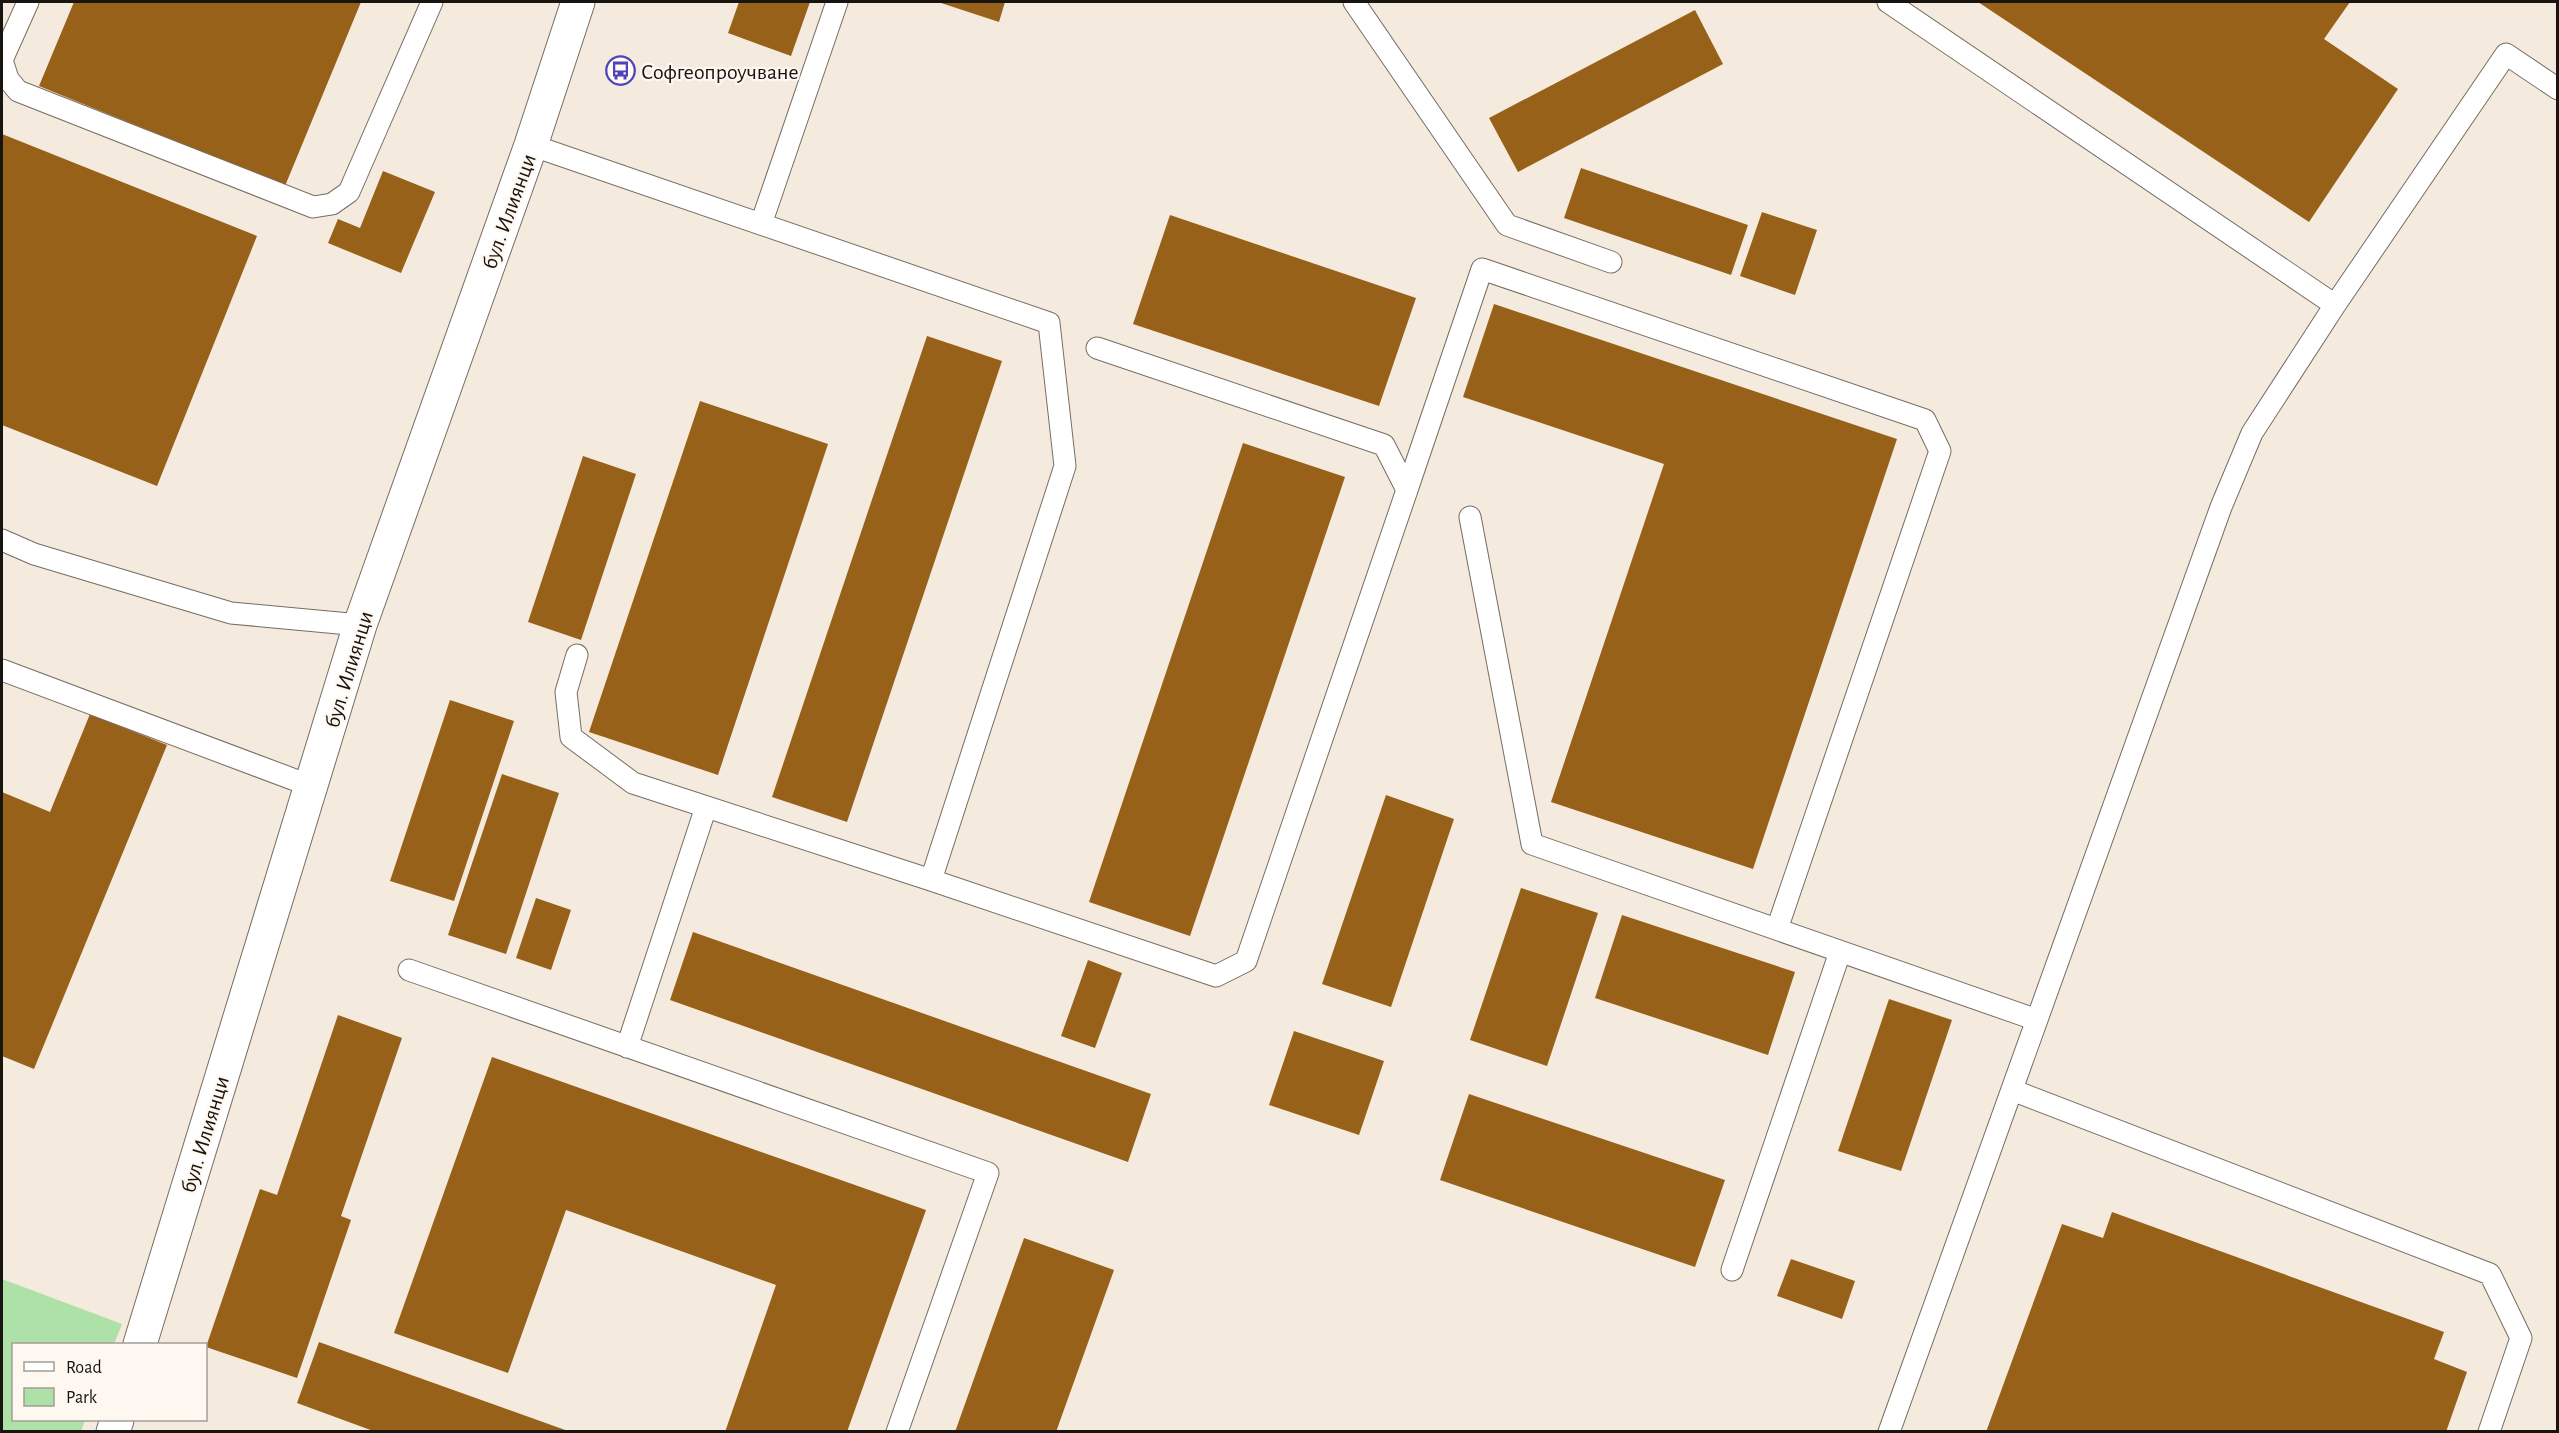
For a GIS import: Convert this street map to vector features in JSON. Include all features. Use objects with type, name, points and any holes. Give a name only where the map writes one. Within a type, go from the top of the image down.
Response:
[{"type":"street","name":"бул. Илиянци","points":[[140,1343],[360,625],[531,145],[578,2]]},
{"type":"lane","points":[[28,2],[2,60],[8,79],[18,91],[313,207],[332,204],[349,192],[432,2]]},
{"type":"lane","points":[[761,224],[837,2]]},
{"type":"lane","points":[[1354,2],[1507,225],[1611,262]]},
{"type":"lane","points":[[1888,2],[2336,305]]},
{"type":"lane","points":[[1890,1431],[2221,507],[2252,433],[2506,54],[2558,89]]},
{"type":"lane","points":[[531,145],[1049,323],[1065,466],[931,880]]},
{"type":"lane","points":[[577,656],[566,692],[571,737],[633,783],[1216,976],[1246,961],[1482,269],[1925,420],[1940,451],[1777,929]]},
{"type":"lane","points":[[1097,348],[1384,445],[1407,490]]},
{"type":"lane","points":[[1470,518],[1532,844],[2037,1020]]},
{"type":"lane","points":[[2,540],[34,554],[231,613],[360,625]]},
{"type":"lane","points":[[2,670],[311,786]]},
{"type":"lane","points":[[627,1047],[706,807]]},
{"type":"lane","points":[[1732,1270],[1840,952]]},
{"type":"lane","points":[[409,970],[988,1173],[897,1431]]},
{"type":"lane","points":[[2012,1090],[2490,1274],[2521,1338],[2489,1431]]},
{"type":"green space","points":[[2,1279],[122,1324],[114,1343],[12,1343],[12,1421],[85,1421],[81,1431],[2,1431]]},
{"type":"building","points":[[74,2],[361,2],[285,186],[39,86]]},
{"type":"building","points":[[739,2],[810,2],[791,56],[728,33]]},
{"type":"building","points":[[938,2],[1005,2],[999,22]]},
{"type":"building","points":[[1978,2],[2350,2],[2324,39],[2398,89],[2309,222]]},
{"type":"building","points":[[1695,10],[1723,64],[1518,172],[1489,118]]},
{"type":"building","points":[[2,134],[257,236],[157,486],[2,425]]},
{"type":"building","points":[[1581,168],[1748,225],[1731,275],[1564,218]]},
{"type":"building","points":[[383,171],[435,192],[401,273],[328,243],[338,219],[360,228]]},
{"type":"building","points":[[1762,212],[1817,230],[1795,295],[1740,276]]},
{"type":"building","points":[[1170,215],[1416,298],[1379,406],[1133,324]]},
{"type":"building","points":[[1494,304],[1897,439],[1753,869],[1551,802],[1664,464],[1463,397]]},
{"type":"building","points":[[927,336],[1002,361],[847,822],[772,797]]},
{"type":"building","points":[[700,401],[828,444],[718,775],[589,732]]},
{"type":"building","points":[[1243,443],[1345,477],[1190,936],[1089,902]]},
{"type":"building","points":[[583,456],[636,474],[581,640],[528,622]]},
{"type":"building","points":[[450,700],[514,721],[454,901],[390,881]]},
{"type":"building","points":[[90,714],[167,745],[34,1069],[2,1056],[2,792],[50,812]]},
{"type":"building","points":[[502,774],[559,793],[506,954],[448,935]]},
{"type":"building","points":[[1386,795],[1454,819],[1391,1007],[1322,984]]},
{"type":"building","points":[[1521,888],[1598,913],[1547,1066],[1470,1040]]},
{"type":"building","points":[[536,898],[571,910],[551,970],[516,958]]},
{"type":"building","points":[[1622,915],[1795,972],[1768,1055],[1595,998]]},
{"type":"building","points":[[693,932],[1151,1094],[1128,1162],[670,1000]]},
{"type":"building","points":[[1088,960],[1122,973],[1095,1048],[1061,1036]]},
{"type":"building","points":[[1889,999],[1952,1020],[1901,1171],[1838,1151]]},
{"type":"building","points":[[338,1015],[402,1038],[341,1216],[351,1220],[297,1378],[207,1347],[260,1189],[277,1195]]},
{"type":"building","points":[[1294,1031],[1384,1061],[1359,1135],[1269,1105]]},
{"type":"building","points":[[492,1057],[926,1210],[847,1432],[725,1432],[776,1285],[566,1210],[508,1373],[394,1333]]},
{"type":"building","points":[[1469,1094],[1725,1180],[1695,1267],[1440,1180]]},
{"type":"building","points":[[2112,1212],[2444,1332],[2434,1359],[2467,1372],[2446,1432],[1986,1432],[2062,1224],[2103,1238]]},
{"type":"building","points":[[1024,1238],[1114,1270],[1056,1432],[955,1432]]},
{"type":"building","points":[[1791,1259],[1855,1281],[1842,1319],[1777,1296]]},
{"type":"building","points":[[319,1342],[568,1431],[376,1432],[297,1403]]},
{"type":"place","name":"Софгеопроучване","points":[[620,71]]}]
